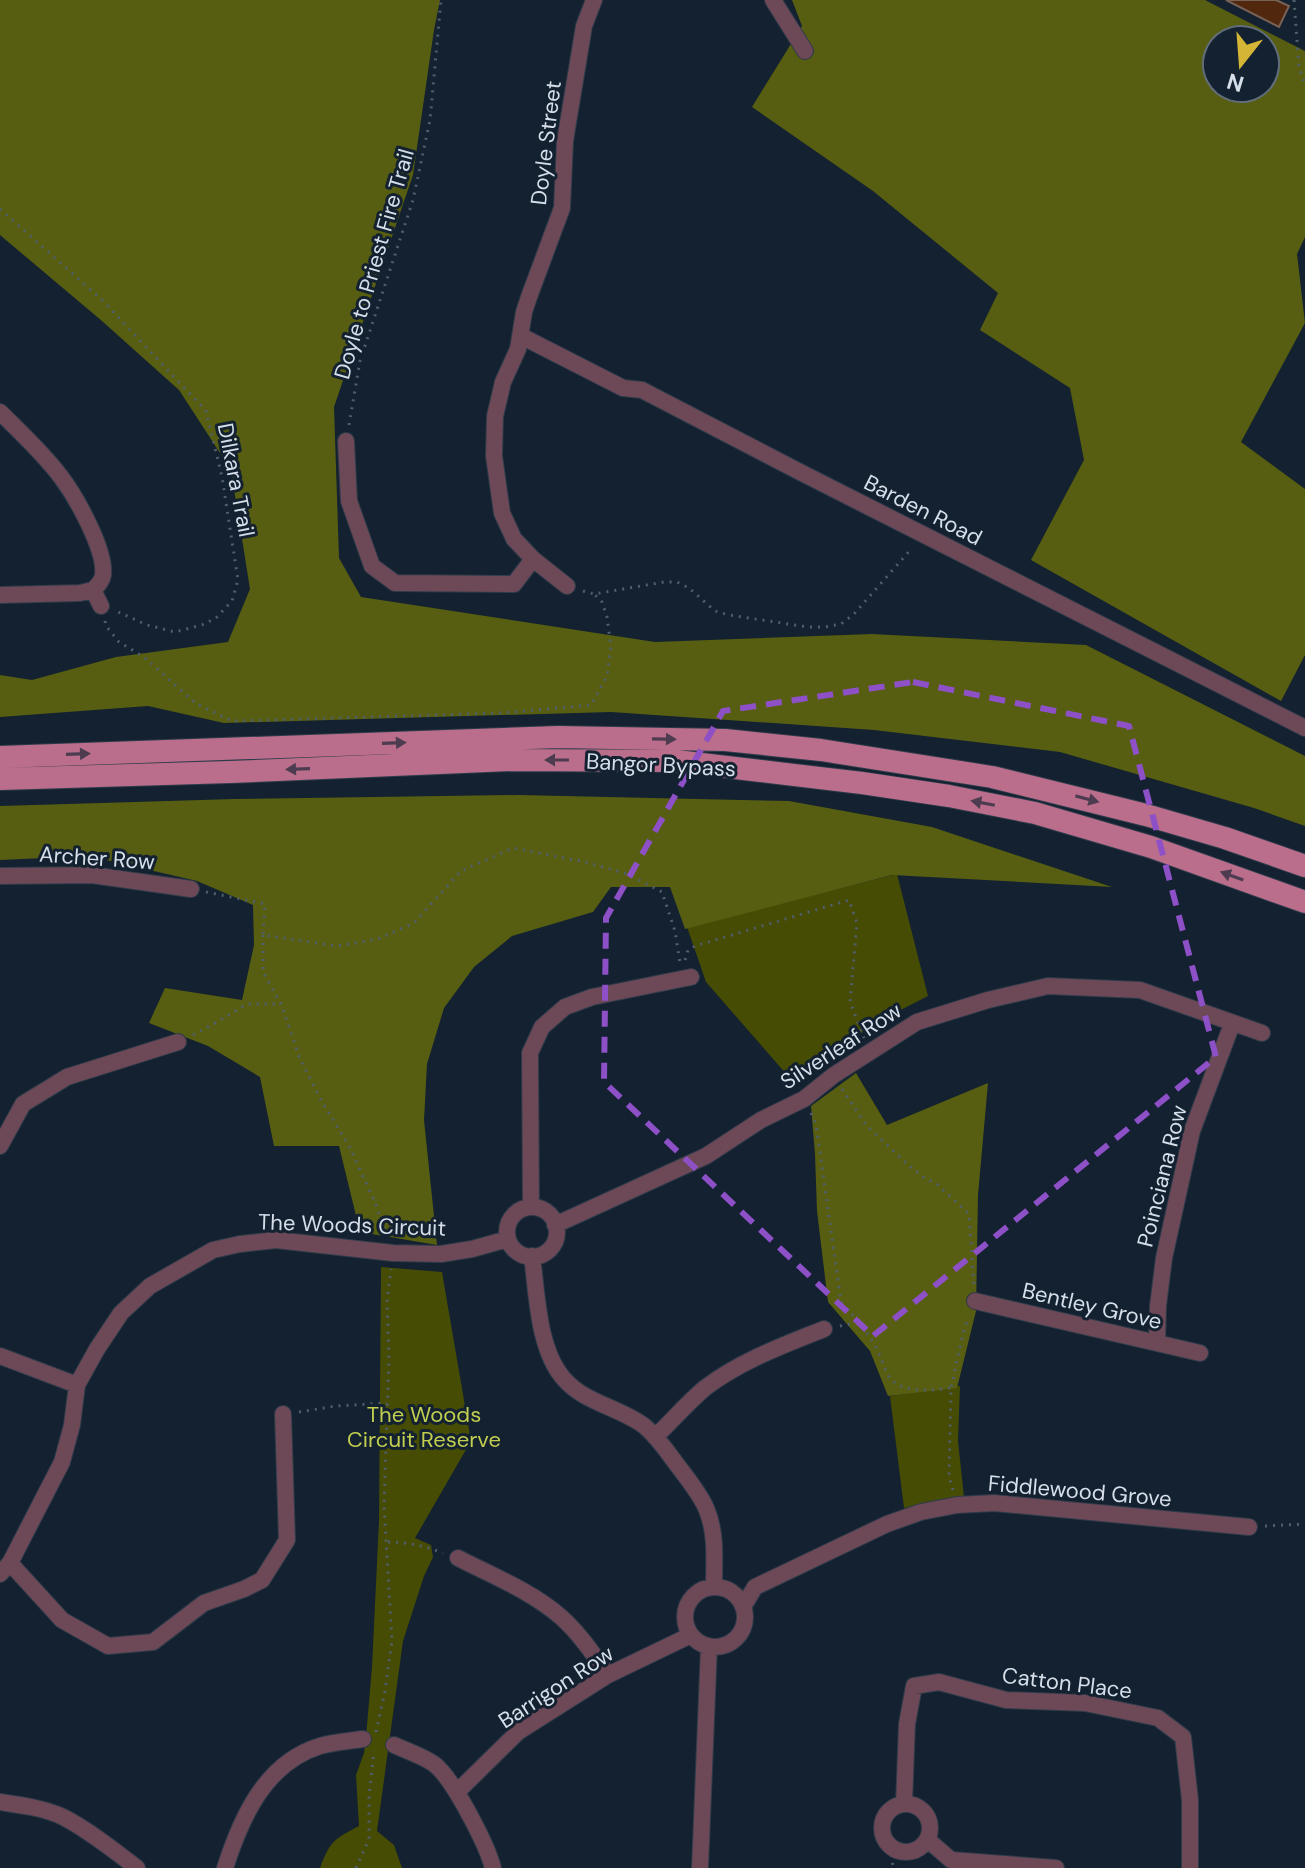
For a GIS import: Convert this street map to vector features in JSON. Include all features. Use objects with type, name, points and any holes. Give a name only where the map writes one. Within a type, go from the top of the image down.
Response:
[{"type":"main road","name":"Bangor Bypass","points":[[0,757],[558,737],[725,740],[821,750],[992,777],[1146,815],[1305,866]]},
{"type":"main road","name":"Bangor Bypass","points":[[0,779],[511,760],[676,761],[862,783],[1035,813],[1151,847],[1305,902]]},
{"type":"street","name":"Doyle Street","points":[[567,586],[514,539],[502,513],[494,456],[494,426],[507,369],[518,349],[524,312],[562,208],[565,141],[584,26],[594,0]]},
{"type":"street","points":[[773,0],[805,51]]},
{"type":"street","name":"Barden Road","points":[[521,336],[623,388],[642,390],[1305,728]]},
{"type":"street","points":[[0,412],[61,477],[94,535],[103,574],[93,590],[80,593],[0,595]]},
{"type":"street","points":[[346,441],[349,501],[372,566],[395,583],[514,584],[533,559]]},
{"type":"street","points":[[93,590],[101,606]]},
{"type":"street","name":"Archer Row","points":[[0,876],[92,875],[191,889]]},
{"type":"street","points":[[531,1207],[530,1053],[542,1027],[565,1007],[592,997],[686,978]]},
{"type":"street","name":"Silverleaf Row","points":[[555,1225],[706,1156],[761,1120],[804,1099],[834,1075],[917,1022],[988,1000],[1048,986],[1140,990],[1262,1033]]},
{"type":"street","name":"Poinciana Row","points":[[1157,1343],[1164,1258],[1192,1131],[1232,1024]]},
{"type":"street","points":[[0,1146],[23,1104],[67,1077],[178,1042]]},
{"type":"street","points":[[531,1207],[546,1212],[555,1225],[556,1238],[544,1253],[532,1256],[517,1252],[508,1239],[507,1226],[518,1211],[531,1207]]},
{"type":"street","name":"The Woods Circuit","points":[[5,1568],[62,1462],[72,1425],[77,1385],[121,1313],[150,1286],[213,1250],[240,1244],[276,1240],[393,1253],[441,1254],[508,1239]]},
{"type":"street","points":[[532,1256],[544,1338],[552,1360],[563,1379],[581,1395],[643,1425],[697,1493],[707,1510],[713,1534],[714,1587]]},
{"type":"street","name":"Bentley Grove","points":[[975,1301],[1200,1353]]},
{"type":"street","points":[[655,1437],[707,1387],[761,1354],[824,1329]]},
{"type":"street","points":[[0,1356],[77,1385]]},
{"type":"street","points":[[5,1568],[62,1620],[108,1646],[153,1642],[204,1603],[262,1580],[287,1540],[283,1414]]},
{"type":"street","name":"Fiddlewood Grove","points":[[743,1607],[755,1587],[887,1524],[929,1510],[957,1505],[994,1503],[1249,1527]]},
{"type":"street","points":[[458,1558],[529,1594],[561,1617],[587,1645],[608,1675]]},
{"type":"street","points":[[714,1587],[732,1592],[743,1607],[745,1616],[740,1633],[727,1644],[709,1646],[691,1635],[685,1618],[690,1600],[705,1589],[714,1587]]},
{"type":"street","name":"Barrigon Row","points":[[457,1792],[518,1732],[608,1675],[691,1635]]},
{"type":"street","points":[[700,1868],[709,1646]]},
{"type":"street","name":"Catton Place","points":[[904,1804],[907,1724],[914,1686],[939,1682],[1006,1700],[1085,1703],[1158,1718],[1183,1737],[1190,1800],[1190,1868]]},
{"type":"street","points":[[225,1868],[236,1832],[261,1788],[276,1772],[293,1759],[318,1747],[363,1739]]},
{"type":"street","points":[[394,1745],[435,1765],[457,1792],[490,1854],[493,1868]]},
{"type":"street","points":[[0,1802],[62,1817],[137,1868]]},
{"type":"street","points":[[904,1804],[919,1807],[929,1818],[931,1826],[928,1840],[915,1851],[898,1851],[885,1841],[882,1834],[882,1825],[889,1810],[904,1804]]},
{"type":"street","points":[[928,1840],[951,1860],[1056,1868]]},
{"type":"path","name":"Doyle to Priest Fire Trail","points":[[346,441],[360,361],[413,200],[430,120],[441,0]]},
{"type":"path","points":[[1294,0],[1299,67],[1305,85]]},
{"type":"path","name":"Dilkara Trail","points":[[0,209],[104,302],[206,411],[222,477],[238,580],[232,601],[216,618],[175,632],[147,625],[101,606]]},
{"type":"path","points":[[567,586],[594,594],[639,585],[677,582],[689,588],[715,611],[808,627],[825,627],[841,624],[854,614],[913,547]]},
{"type":"path","points":[[101,606],[106,626],[119,642],[144,657],[195,703],[232,721],[278,721],[502,713],[591,705],[607,676],[611,647],[607,617],[602,602],[594,594]]},
{"type":"path","points":[[263,935],[337,946],[378,939],[414,923],[461,871],[513,848],[628,874],[662,892],[686,978]]},
{"type":"path","points":[[191,889],[265,904],[263,972],[281,1004],[300,1059],[349,1146],[375,1202],[393,1253],[387,1301],[389,1359],[384,1506],[392,1641],[374,1743],[369,1839],[356,1868]]},
{"type":"path","points":[[686,978],[686,955],[695,946],[849,900],[857,923],[850,1002],[869,1053]]},
{"type":"path","points":[[178,1042],[247,1004],[281,1004]]},
{"type":"path","points":[[834,1075],[866,1125],[906,1163],[938,1185],[969,1214],[975,1301],[964,1329],[951,1388],[949,1477],[957,1505]]},
{"type":"path","points":[[804,1099],[816,1124],[841,1302],[860,1322],[890,1378],[906,1389],[951,1388]]},
{"type":"path","points":[[824,1329],[860,1322]]},
{"type":"path","points":[[283,1414],[387,1403]]},
{"type":"path","points":[[1249,1527],[1305,1524]]},
{"type":"path","points":[[387,1542],[425,1546],[458,1558]]},
{"type":"path","points":[[891,1847],[893,1868]]},
{"type":"highlighted area","points":[[913,682],[1129,726],[1216,1057],[873,1336],[604,1082],[606,918],[723,711]]},
{"type":"green space","points":[[0,0],[440,0],[413,175],[334,407],[339,558],[361,597],[655,642],[872,634],[1086,645],[1305,756],[1305,826],[1254,808],[1060,752],[874,730],[611,712],[224,723],[148,706],[0,717],[0,675],[32,680],[116,657],[228,642],[250,589],[231,470],[179,390],[0,235]]},
{"type":"green space","points":[[792,0],[1205,0],[1252,24],[1201,24],[1201,104],[1281,104],[1281,39],[1305,51],[1305,237],[1297,254],[1305,323],[1241,442],[1305,489],[1305,655],[1281,701],[1031,560],[1084,460],[1070,388],[980,330],[998,293],[873,191],[752,107],[802,26]]},
{"type":"green space","points":[[518,795],[789,801],[932,827],[1112,887],[892,875],[685,929],[670,887],[611,887],[593,912],[512,936],[474,967],[444,1008],[427,1064],[424,1120],[437,1245],[360,1232],[339,1146],[274,1146],[260,1077],[208,1046],[149,1023],[165,988],[242,1000],[254,945],[253,905],[197,881],[89,856],[0,860],[0,806]]},
{"type":"green space","points":[[897,874],[928,996],[879,1021],[829,1055],[795,1084],[706,982],[687,927]]},
{"type":"green space","points":[[856,1073],[887,1125],[988,1083],[978,1195],[976,1311],[957,1388],[888,1396],[870,1351],[828,1302],[817,1211],[811,1106]]},
{"type":"green space","name":"The Woods Circuit Reserve","points":[[381,1267],[442,1272],[471,1441],[415,1538],[431,1545],[433,1557],[403,1641],[377,1831],[394,1845],[402,1868],[320,1868],[334,1842],[359,1826],[356,1775],[366,1737],[379,1521]]},
{"type":"green space","points":[[960,1386],[958,1441],[964,1497],[904,1508],[890,1396]]},
{"type":"building","points":[[1226,0],[1276,0],[1289,6],[1280,24],[1273,24]]}]
